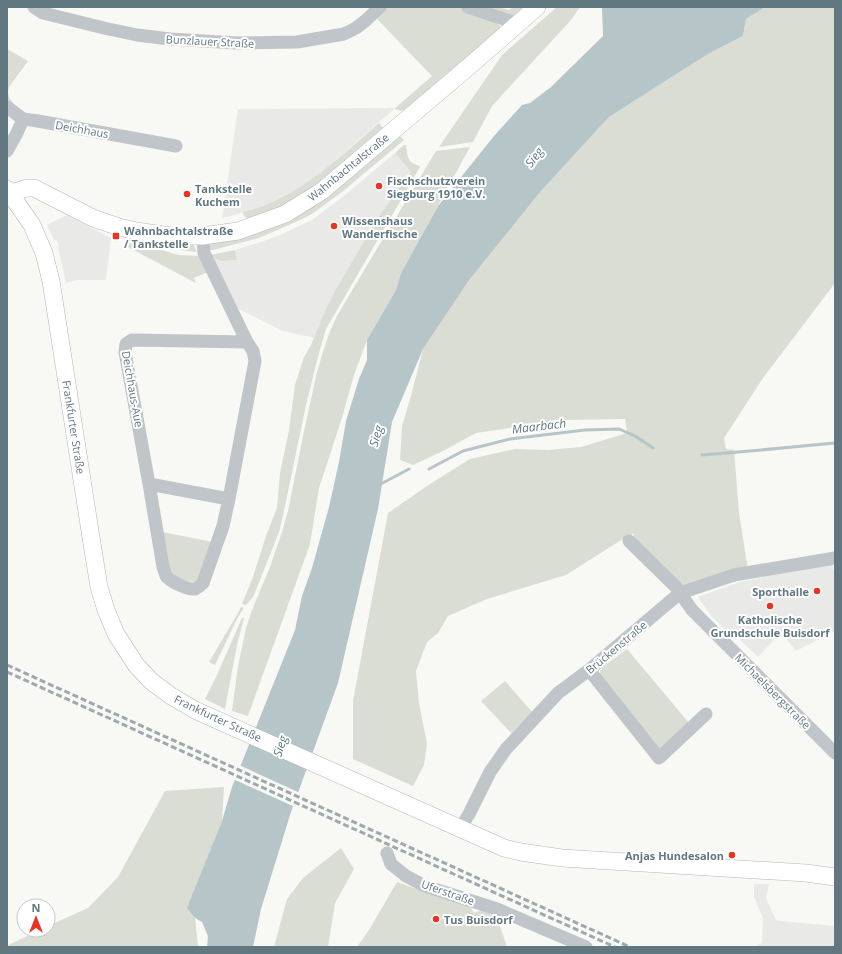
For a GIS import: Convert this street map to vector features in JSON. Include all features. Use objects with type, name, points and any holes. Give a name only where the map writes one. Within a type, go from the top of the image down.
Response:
[{"type":"main road","name":"Wahnbachtalstraße","points":[[9,191],[34,188],[93,218],[136,231],[172,236],[203,236],[238,231],[285,214],[322,191],[449,84],[537,7]]},
{"type":"main road","name":"Frankfurter Straße","points":[[9,191],[32,225],[44,253],[51,281],[99,587],[106,610],[116,634],[136,665],[151,681],[171,696],[198,711],[504,848],[562,858],[835,877]]},
{"type":"street","name":"Bunzlauer Straße","points":[[34,7],[43,12],[137,35],[170,39],[236,43],[298,42],[344,34],[356,28],[380,7]]},
{"type":"street","points":[[468,7],[510,21],[517,25]]},
{"type":"street","points":[[7,107],[23,119],[7,151]]},
{"type":"street","name":"Deichhaus","points":[[23,119],[176,146]]},
{"type":"street","name":"Deichhaus-Aue","points":[[203,236],[204,253],[247,342],[253,351],[255,361],[223,526],[203,584],[193,589],[174,582],[167,577],[163,567],[125,352],[126,344],[132,340],[247,342]]},
{"type":"street","points":[[149,484],[229,499]]},
{"type":"street","name":"Michaelsbergstraße","points":[[629,541],[680,593],[692,610],[835,752]]},
{"type":"street","name":"Brückenstraße","points":[[460,829],[490,772],[506,748],[558,693],[588,670],[680,593],[734,575],[835,558]]},
{"type":"street","points":[[588,670],[659,758],[706,714]]},
{"type":"street","name":"Uferstraße","points":[[387,853],[390,864],[406,876],[425,886],[497,908],[586,947]]},
{"type":"shaded area","points":[[387,7],[458,7],[481,14],[499,24],[500,29],[404,111],[394,109],[432,76],[377,19]]},
{"type":"shaded area","points":[[484,7],[499,7],[509,10],[513,7],[530,7],[517,15],[512,15]]},
{"type":"shaded area","points":[[557,7],[580,7],[571,20],[492,106],[473,142],[439,147],[502,55]]},
{"type":"shaded area","points":[[765,7],[835,7],[835,283],[763,378],[724,438],[726,449],[734,450],[739,513],[748,570],[680,589],[632,541],[634,533],[566,575],[487,599],[448,616],[438,633],[427,642],[416,671],[419,703],[427,744],[424,765],[413,786],[353,759],[353,701],[388,513],[470,459],[515,449],[548,450],[581,447],[627,433],[625,419],[563,420],[476,433],[413,465],[400,460],[402,426],[423,349],[470,279],[541,191],[609,117],[708,54],[743,36],[746,19]]},
{"type":"shaded area","points":[[7,49],[28,61],[9,87],[8,91],[10,99],[19,109],[7,104]]},
{"type":"shaded area","points":[[238,109],[394,109],[323,171],[299,188],[275,201],[249,211],[222,218]]},
{"type":"shaded area","points":[[379,123],[384,129],[329,179],[281,209],[249,220],[244,216],[243,212],[282,198],[316,176]]},
{"type":"shaded area","points":[[399,135],[404,140],[342,192],[312,214],[259,238],[209,250],[211,243],[242,235]]},
{"type":"shaded area","points":[[406,145],[410,161],[420,167],[326,329],[306,405],[279,532],[253,597],[246,605],[242,604],[277,508],[280,473],[289,430],[295,385],[304,357],[311,345],[335,291],[375,222],[411,172],[395,153]]},
{"type":"shaded area","points":[[470,147],[401,273],[396,290],[367,340],[354,375],[319,488],[310,544],[248,716],[232,711],[238,666],[246,628],[270,567],[288,511],[317,372],[330,331],[357,282],[436,151]]},
{"type":"shaded area","points":[[395,153],[411,172],[375,222],[335,291],[314,338],[283,331],[235,307],[211,257],[221,261],[237,260],[235,250],[280,235],[312,220],[345,195]]},
{"type":"shaded area","points":[[67,215],[111,238],[106,280],[78,280],[66,283],[58,243],[54,240],[47,225]]},
{"type":"shaded area","points":[[139,238],[193,244],[197,252],[179,250]]},
{"type":"shaded area","points":[[127,239],[178,255],[200,256],[208,272],[194,278],[196,283],[124,245]]},
{"type":"shaded area","points":[[235,250],[237,260],[221,261],[211,257],[210,255]]},
{"type":"shaded area","points":[[162,532],[213,542],[200,577],[195,582],[182,579],[170,572]]},
{"type":"shaded area","name":"Katholische Grundschule Buisdorf","points":[[832,564],[835,577],[835,631],[796,651],[781,632],[758,657],[738,638],[736,640],[711,616],[698,597],[739,582]]},
{"type":"shaded area","points":[[241,607],[244,608],[238,617],[215,665],[209,662],[238,613]]},
{"type":"shaded area","points":[[242,618],[244,618],[237,645],[225,709],[205,699]]},
{"type":"shaded area","points":[[627,649],[689,723],[659,750],[600,675],[600,671],[603,667]]},
{"type":"shaded area","points":[[505,681],[532,712],[511,733],[481,701]]},
{"type":"shaded area","points":[[224,787],[222,821],[188,908],[195,918],[198,947],[7,947],[8,945],[23,938],[56,938],[56,922],[88,908],[118,877],[165,791]]},
{"type":"shaded area","points":[[341,848],[354,869],[335,903],[328,947],[274,947],[287,899],[303,878]]},
{"type":"shaded area","name":"Tus Buisdorf","points":[[397,882],[440,897],[469,905],[474,913],[488,907],[500,926],[507,947],[357,947],[369,930]]},
{"type":"shaded area","points":[[754,884],[769,884],[766,898],[776,920],[835,926],[835,947],[754,947],[762,943],[763,918],[754,897]]},
{"type":"water","name":"Sieg","points":[[603,7],[765,7],[746,19],[743,36],[708,54],[609,117],[541,191],[470,279],[423,349],[392,422],[378,509],[338,683],[291,812],[261,909],[253,947],[207,947],[208,936],[202,922],[195,918],[187,908],[222,821],[232,787],[295,630],[302,596],[312,568],[329,507],[346,421],[359,379],[367,360],[367,340],[396,290],[401,273],[438,206],[494,136],[522,105],[530,103],[551,87],[603,36]]},
{"type":"pier","points":[[239,765],[300,793],[295,807],[233,779]]},
{"type":"waterway","name":"Maarbach","points":[[429,469],[463,451],[510,439],[585,430],[619,429],[635,436],[653,448]]},
{"type":"waterway","name":"Maarbach","points":[[702,455],[835,443]]},
{"type":"waterway","name":"Maarbach","points":[[379,485],[409,469]]},
{"type":"railway","points":[[7,665],[630,947]]},
{"type":"railway","points":[[7,672],[615,947]]},
{"type":"place","name":"Fischschutzverein Siegburg 1910 e.V.","points":[[379,186]]},
{"type":"place","name":"Tankstelle Kuchem","points":[[187,194]]},
{"type":"place","name":"Wissenshaus Wanderfische","points":[[334,226]]},
{"type":"place","name":"Wahnbachtalstraße / Tankstelle","points":[[116,236]]},
{"type":"place","name":"Sporthalle","points":[[817,591]]},
{"type":"place","name":"Katholische Grundschule Buisdorf","points":[[770,606]]},
{"type":"place","name":"Anjas Hundesalon","points":[[732,855]]},
{"type":"place","name":"Tus Buisdorf","points":[[436,919]]}]
